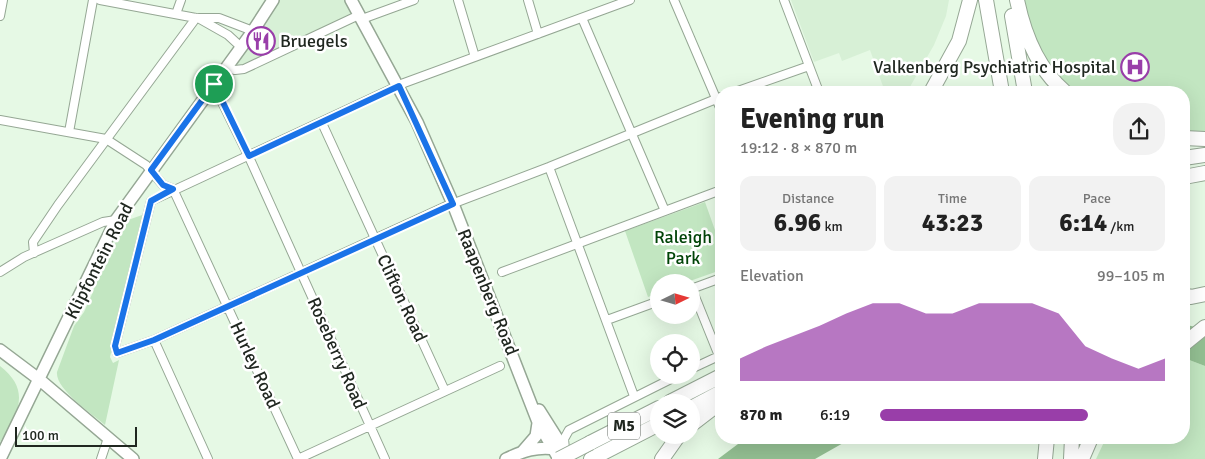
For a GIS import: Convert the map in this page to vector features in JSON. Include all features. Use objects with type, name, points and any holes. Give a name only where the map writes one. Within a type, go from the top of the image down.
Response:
[{"type":"highway","points":[[935,86],[959,41],[970,0]]},
{"type":"highway","points":[[986,0],[1001,86]]},
{"type":"highway","points":[[1010,0],[1024,86]]},
{"type":"highway","points":[[1017,0],[1023,26],[1040,61],[1060,86]]},
{"type":"highway","points":[[1190,138],[1205,139]]},
{"type":"highway","points":[[1190,157],[1205,155]]},
{"type":"highway","points":[[1190,175],[1205,173]]},
{"type":"highway","points":[[1190,183],[1205,183]]},
{"type":"highway","points":[[1190,297],[1205,294]]},
{"type":"highway","points":[[1190,339],[1205,328]]},
{"type":"highway","points":[[686,394],[715,379]]},
{"type":"highway","points":[[700,403],[715,395]]},
{"type":"highway","points":[[700,418],[715,407]]},
{"type":"highway","name":"M5","points":[[561,455],[590,443],[650,413]]},
{"type":"highway","name":"M5","points":[[594,457],[650,429]]},
{"type":"highway","points":[[662,459],[673,444]]},
{"type":"highway","points":[[1045,459],[1046,444]]},
{"type":"highway","points":[[1071,459],[1072,444]]},
{"type":"highway","points":[[1082,459],[1089,444]]},
{"type":"main road","name":"Klipfontein Road","points":[[2,458],[116,220],[253,31],[272,0]]},
{"type":"main road","name":"Raapenberg Road","points":[[351,0],[399,86],[453,204],[530,396],[538,422],[561,455]]},
{"type":"main road","points":[[0,350],[40,380],[133,459]]},
{"type":"main road","name":"Raapenberg Road","points":[[530,396],[561,455]]},
{"type":"main road","points":[[506,459],[523,451],[536,436],[538,422]]},
{"type":"main road","points":[[523,451],[561,455]]},
{"type":"street","points":[[0,16],[3,0]]},
{"type":"street","points":[[69,132],[93,0]]},
{"type":"street","points":[[100,0],[196,18],[219,18],[253,31]]},
{"type":"street","points":[[176,14],[181,0]]},
{"type":"street","points":[[225,68],[244,69],[360,17],[414,0]]},
{"type":"street","points":[[458,0],[475,57]]},
{"type":"street","points":[[528,0],[538,34]]},
{"type":"street","points":[[630,0],[399,86],[322,123],[173,189],[151,201],[115,346],[117,353],[154,340],[453,204],[549,168],[715,100]]},
{"type":"street","points":[[674,0],[715,89]]},
{"type":"street","points":[[784,0],[816,86]]},
{"type":"street","points":[[196,18],[228,35],[241,47]]},
{"type":"street","points":[[34,253],[33,242],[106,139],[196,18]]},
{"type":"street","points":[[582,18],[633,132],[665,211]]},
{"type":"street","points":[[752,86],[808,66]]},
{"type":"street","name":"Roseberry Road","points":[[214,84],[249,156],[384,459]]},
{"type":"street","points":[[0,120],[106,139]]},
{"type":"street","name":"Clifton Road","points":[[322,123],[445,391]]},
{"type":"street","name":"Hurley Road","points":[[106,139],[151,170],[163,185],[173,189],[298,459]]},
{"type":"street","points":[[549,168],[634,396]]},
{"type":"street","points":[[502,272],[715,192]]},
{"type":"street","points":[[0,272],[34,253],[103,222],[116,220]]},
{"type":"street","points":[[700,286],[715,280]]},
{"type":"street","points":[[606,320],[650,304]]},
{"type":"street","points":[[700,308],[715,344]]},
{"type":"street","points":[[154,340],[208,459]]},
{"type":"street","points":[[700,365],[715,358]]},
{"type":"street","points":[[298,459],[500,366]]},
{"type":"street","points":[[561,455],[564,439],[569,430],[660,384]]},
{"type":"street","points":[[101,459],[108,438]]},
{"type":"shaded area","points":[[273,0],[351,0],[359,15],[244,69],[225,68]]},
{"type":"shaded area","points":[[791,0],[949,0],[946,16],[934,45],[910,86],[883,86],[870,50],[842,61],[839,53],[814,62]]},
{"type":"shaded area","points":[[1190,326],[1205,330],[1205,366],[1190,360]]},
{"type":"shaded area","points":[[738,444],[841,444],[815,459],[718,459]]},
{"type":"green space","name":"Valkenberg Psychiatric Hospital","points":[[1022,0],[1205,0],[1205,134],[1190,133],[1190,86],[1066,86],[1048,61],[1036,38]]},
{"type":"green space","name":"Raleigh Park","points":[[705,202],[715,230],[715,272],[700,277],[700,274],[650,274],[650,296],[648,297],[625,231]]},
{"type":"green space","points":[[145,214],[110,357],[113,363],[119,360],[105,425],[68,393],[58,379],[57,372],[74,326],[84,312],[98,275],[128,220]]},
{"type":"green space","points":[[1190,360],[1205,366],[1205,459],[1096,459],[1103,444],[1190,444]]},
{"type":"green space","points":[[0,366],[16,384],[19,402],[17,412],[0,442]]},
{"type":"place","name":"Bruegels","points":[[261,41]]},
{"type":"place","name":"Valkenberg Psychiatric Hospital","points":[[1135,67]]},
{"type":"route","points":[[214,84],[249,156],[399,86],[453,204],[154,340],[121,354],[117,353],[115,346],[148,209],[151,201],[173,189],[163,185],[154,177],[151,170],[214,84]]}]
